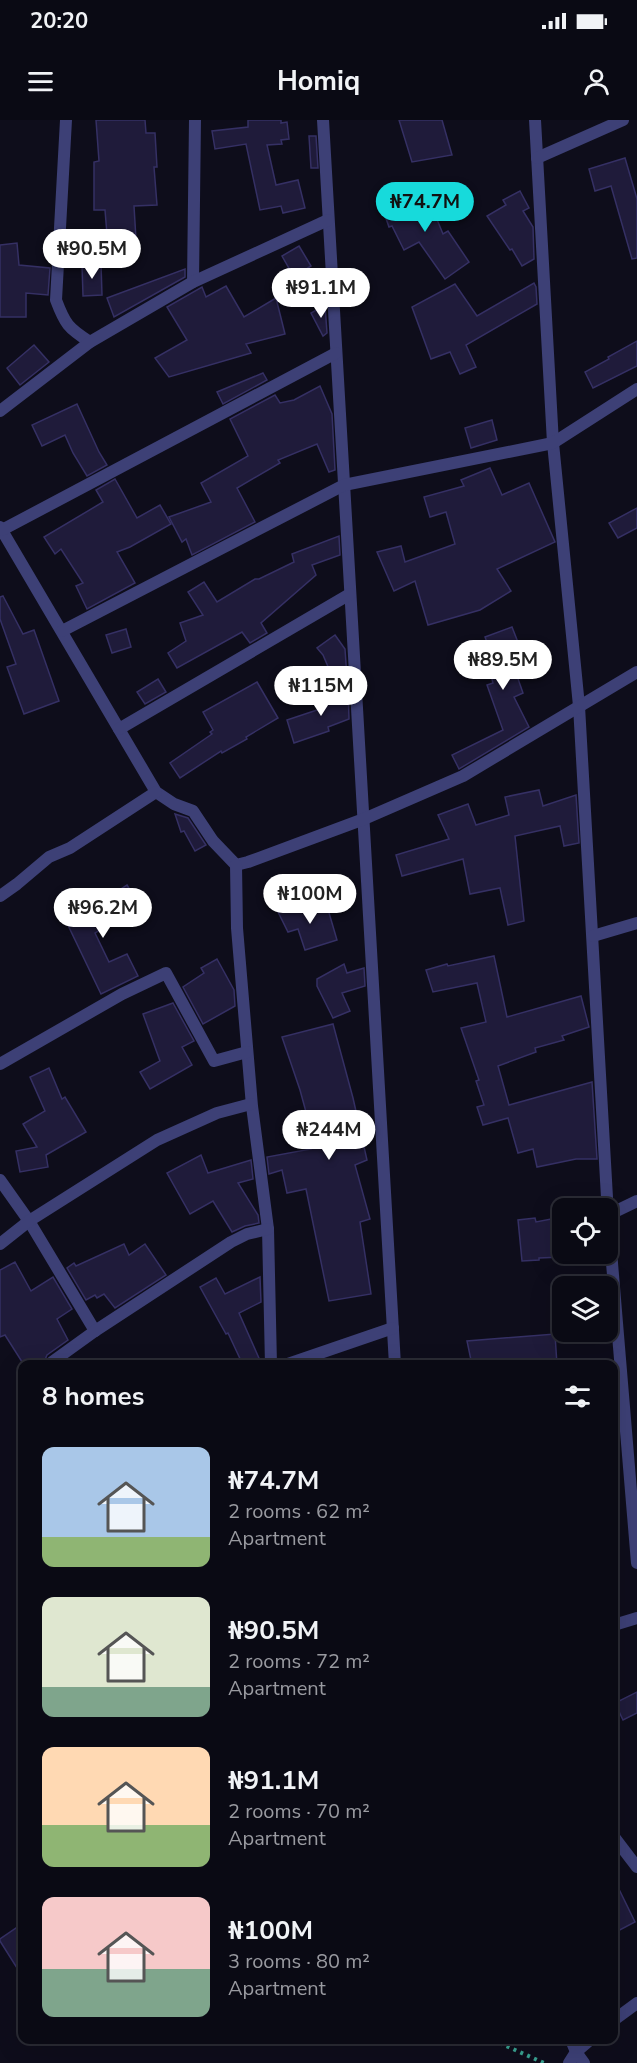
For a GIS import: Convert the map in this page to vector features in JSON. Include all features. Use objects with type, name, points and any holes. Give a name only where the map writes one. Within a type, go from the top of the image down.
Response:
[{"type":"street","points":[[66,120],[56,300],[64,321],[90,342]]},
{"type":"street","points":[[193,282],[195,120]]},
{"type":"street","points":[[323,120],[395,1360]]},
{"type":"street","points":[[535,120],[553,443],[579,706],[607,1198]]},
{"type":"street","points":[[537,158],[623,120]]},
{"type":"street","points":[[0,411],[5,400],[90,342],[193,282],[328,220]]},
{"type":"street","points":[[271,1360],[268,1229],[251,1104],[237,928],[236,865],[213,841],[194,811],[174,804],[156,792],[1,528],[336,353]]},
{"type":"street","points":[[62,632],[344,485],[553,443],[637,389]]},
{"type":"street","points":[[119,729],[350,594]]},
{"type":"street","points":[[236,865],[364,819],[463,776],[637,672]]},
{"type":"street","points":[[0,896],[49,857],[70,848],[156,792]]},
{"type":"street","points":[[593,936],[637,923]]},
{"type":"street","points":[[0,1065],[122,994],[166,973],[214,1060],[248,1052]]},
{"type":"street","points":[[0,1244],[29,1221],[157,1140],[217,1113],[251,1104]]},
{"type":"street","points":[[0,1180],[29,1221],[95,1331]]},
{"type":"street","points":[[618,1210],[637,1201]]},
{"type":"street","points":[[55,1360],[231,1242],[247,1234],[268,1229]]},
{"type":"street","points":[[612,1264],[637,1563]]},
{"type":"street","points":[[300,1360],[393,1328]]},
{"type":"street","points":[[618,1624],[637,1618]]},
{"type":"street","points":[[618,1842],[637,1867]]},
{"type":"street","points":[[618,2017],[637,2003]]},
{"type":"street","points":[[569,2063],[574,2046]]},
{"type":"street","points":[[574,2046],[584,2063]]},
{"type":"path","points":[[502,2044],[544,2063]]},
{"type":"building","points":[[96,120],[145,120],[146,133],[155,133],[157,167],[154,167],[157,205],[134,206],[137,256],[109,259],[105,210],[94,210],[94,162],[99,161]]},
{"type":"building","points":[[248,120],[287,122],[289,139],[281,140],[282,144],[267,145],[276,185],[298,180],[305,208],[283,213],[281,206],[260,210],[246,144],[215,149],[212,131],[248,127]]},
{"type":"building","points":[[399,120],[442,120],[452,155],[412,162]]},
{"type":"building","points":[[309,136],[316,136],[318,168],[311,168]]},
{"type":"building","points":[[625,158],[637,199],[637,258],[632,259],[611,186],[595,191],[589,169]]},
{"type":"building","points":[[520,191],[529,208],[523,211],[533,227],[534,259],[522,266],[487,216],[506,205],[503,200]]},
{"type":"building","points":[[426,193],[443,234],[448,231],[469,262],[445,279],[419,242],[404,250],[392,226],[389,227],[382,207],[403,200],[404,202]]},
{"type":"building","points":[[17,243],[19,265],[50,268],[48,295],[26,293],[26,317],[0,317],[0,245]]},
{"type":"building","points":[[299,246],[311,266],[294,277],[282,256]]},
{"type":"building","points":[[101,264],[102,295],[83,296],[82,265]]},
{"type":"building","points":[[185,269],[185,277],[114,317],[107,298]]},
{"type":"building","points":[[534,283],[537,304],[466,345],[476,367],[460,374],[450,352],[431,359],[412,307],[455,284],[477,316]]},
{"type":"building","points":[[226,286],[244,317],[276,298],[285,334],[246,344],[251,353],[169,377],[155,358],[187,340],[167,307],[202,287],[206,297]]},
{"type":"building","points":[[325,305],[327,333],[323,336],[311,313]]},
{"type":"building","points":[[637,341],[637,366],[593,388],[585,372]]},
{"type":"building","points":[[34,345],[49,362],[20,385],[7,368]]},
{"type":"building","points":[[263,373],[267,380],[223,404],[217,392]]},
{"type":"building","points":[[320,386],[332,414],[335,470],[329,472],[317,444],[278,460],[280,463],[237,488],[255,522],[192,555],[186,539],[182,542],[169,517],[211,502],[201,483],[248,456],[230,419],[275,395],[280,403],[294,400]]},
{"type":"building","points":[[77,404],[107,465],[87,476],[65,435],[42,446],[32,425]]},
{"type":"building","points":[[492,420],[497,440],[471,448],[465,428]]},
{"type":"building","points":[[490,468],[502,495],[529,483],[555,542],[497,569],[511,591],[480,610],[428,625],[415,581],[394,591],[377,552],[401,546],[405,562],[455,544],[446,512],[430,517],[424,497],[464,486],[461,480]]},
{"type":"building","points":[[115,479],[137,518],[160,505],[171,524],[117,552],[135,583],[87,609],[76,586],[83,583],[61,549],[55,554],[44,537],[103,502],[96,490]]},
{"type":"building","points":[[637,508],[637,528],[618,538],[609,523]]},
{"type":"building","points":[[339,536],[340,555],[312,565],[316,575],[261,623],[267,633],[250,643],[242,632],[177,668],[168,653],[186,641],[180,623],[203,615],[188,592],[204,582],[217,602],[255,579],[294,562],[292,554]]},
{"type":"building","points":[[3,596],[23,634],[34,630],[59,701],[24,714],[7,667],[16,664],[0,619],[0,597]]},
{"type":"building","points":[[512,627],[521,650],[535,645],[542,663],[516,673],[523,693],[514,697],[529,727],[459,769],[452,755],[503,730],[487,685],[493,683],[487,659],[493,658],[485,637]]},
{"type":"building","points":[[126,629],[131,647],[112,653],[106,635]]},
{"type":"building","points":[[335,635],[345,649],[347,678],[335,683],[323,655],[317,648]]},
{"type":"building","points":[[158,679],[166,692],[145,704],[137,692]]},
{"type":"building","points":[[257,682],[278,718],[180,778],[170,763],[212,734],[210,732],[213,730],[203,712]]},
{"type":"building","points":[[348,687],[349,719],[328,727],[329,731],[294,743],[287,720],[323,708],[319,698]]},
{"type":"building","points":[[539,790],[543,806],[576,795],[579,843],[564,846],[560,826],[515,836],[524,921],[508,925],[500,888],[470,894],[463,859],[402,876],[396,855],[449,839],[438,815],[468,804],[476,825],[509,815],[505,797]]},
{"type":"building","points":[[175,814],[188,818],[206,845],[195,851],[184,831],[181,832]]},
{"type":"building","points":[[127,885],[139,905],[95,933],[109,962],[127,954],[138,976],[101,994],[65,919],[83,909],[85,912]]},
{"type":"building","points":[[307,904],[310,911],[327,906],[337,940],[305,950],[298,929],[288,932],[278,912]]},
{"type":"building","points":[[494,956],[507,1017],[581,996],[589,1027],[562,1036],[564,1040],[535,1048],[536,1052],[498,1066],[509,1105],[592,1082],[597,1159],[576,1159],[537,1167],[533,1149],[518,1153],[508,1118],[483,1125],[477,1107],[484,1105],[476,1081],[479,1080],[461,1028],[486,1022],[477,983],[433,992],[426,970]]},
{"type":"building","points":[[217,959],[234,990],[235,1006],[203,1024],[183,987],[204,973],[201,968]]},
{"type":"building","points":[[344,964],[347,973],[364,968],[365,986],[342,993],[350,1011],[333,1018],[317,986],[317,979]]},
{"type":"building","points":[[173,1003],[194,1041],[182,1047],[192,1065],[150,1089],[140,1072],[160,1061],[143,1014]]},
{"type":"building","points":[[333,1024],[367,1160],[355,1165],[370,1219],[360,1222],[371,1294],[329,1301],[306,1189],[287,1193],[282,1170],[269,1174],[267,1157],[311,1149],[307,1136],[312,1134],[282,1037]]},
{"type":"building","points":[[49,1068],[62,1099],[65,1097],[86,1132],[46,1155],[48,1167],[20,1172],[16,1151],[37,1147],[23,1124],[45,1111],[30,1077]]},
{"type":"building","points":[[201,1155],[208,1173],[251,1160],[253,1179],[238,1183],[258,1215],[259,1223],[232,1232],[213,1201],[190,1214],[167,1173]]},
{"type":"building","points":[[535,1218],[536,1222],[552,1219],[552,1257],[522,1261],[518,1220]]},
{"type":"building","points":[[124,1244],[129,1255],[145,1244],[166,1275],[115,1308],[104,1294],[97,1298],[95,1295],[86,1300],[67,1268],[74,1263],[76,1266]]},
{"type":"building","points":[[15,1262],[31,1291],[53,1277],[72,1309],[57,1319],[68,1340],[47,1355],[45,1360],[21,1360],[5,1335],[0,1337],[0,1270]]},
{"type":"building","points":[[260,1277],[261,1302],[239,1313],[260,1360],[241,1360],[228,1333],[226,1334],[200,1287],[216,1278],[225,1294]]},
{"type":"building","points":[[552,1334],[552,1342],[556,1342],[557,1360],[471,1360],[467,1341]]},
{"type":"building","points":[[637,1692],[637,1713],[623,1720],[618,1709],[618,1702]]},
{"type":"building","points":[[618,1887],[635,1922],[618,1931]]},
{"type":"building","points":[[18,1927],[18,1970],[0,1941]]}]
